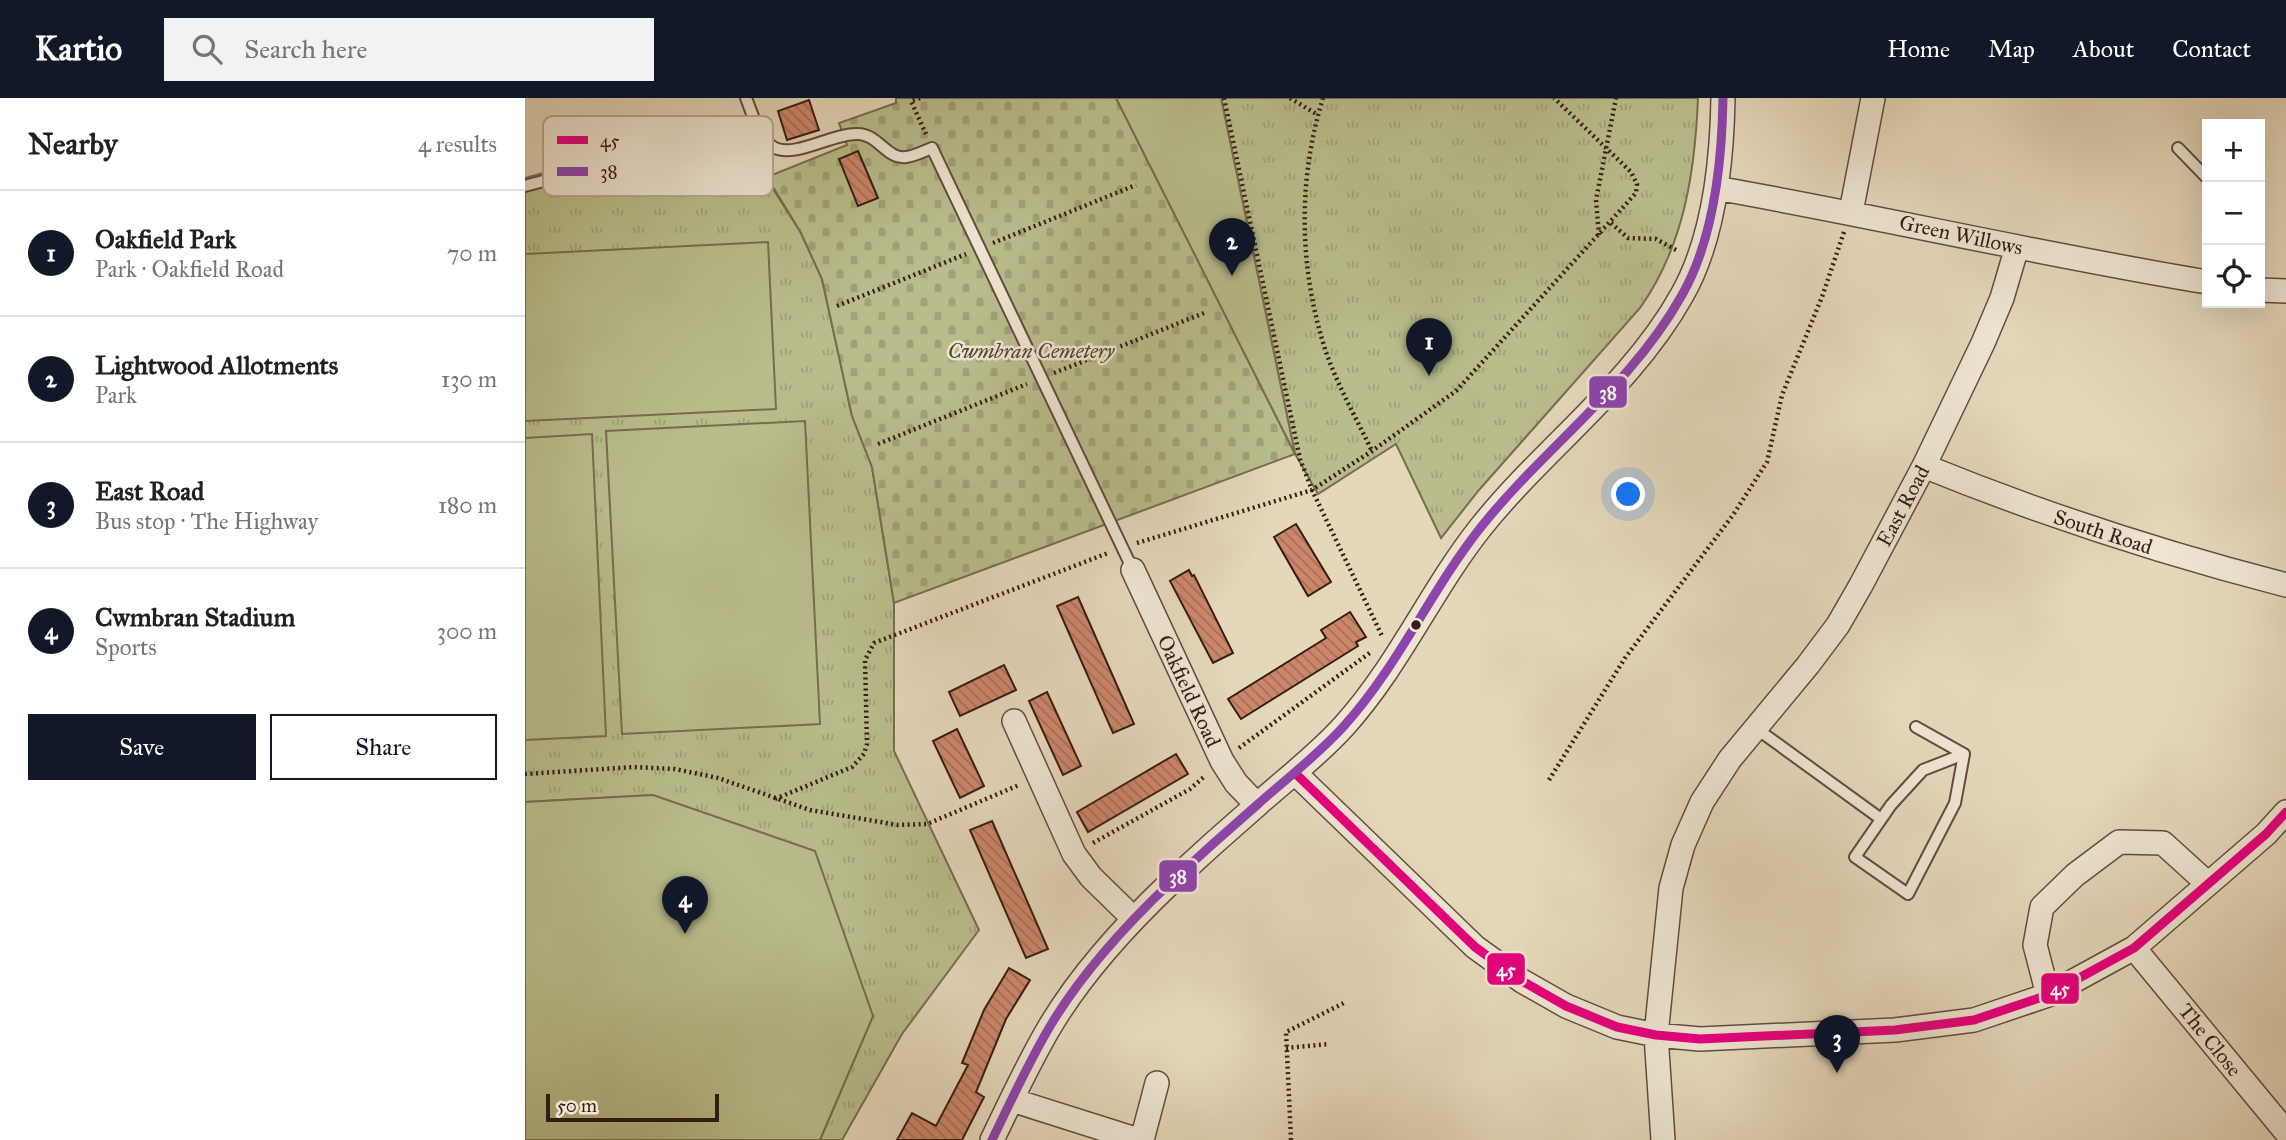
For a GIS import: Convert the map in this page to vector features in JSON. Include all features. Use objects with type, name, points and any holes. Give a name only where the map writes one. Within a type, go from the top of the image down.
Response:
[{"type":"street","points":[[992,1140],[1052,1022],[1088,973],[1134,919],[1169,884],[1343,727],[1396,659],[1457,560],[1482,526],[1647,347],[1684,292],[1697,262],[1716,188],[1723,133],[1723,98]]},
{"type":"street","points":[[1851,212],[1873,98]]},
{"type":"street","name":"Green Willows","points":[[1716,188],[2202,281]]},
{"type":"street","name":"East Road","points":[[1663,1140],[1656,1035],[1671,888],[1683,845],[1702,802],[1730,759],[1757,729],[1838,625],[1924,466],[2003,298],[2017,247]]},
{"type":"street","points":[[2265,290],[2286,291]]},
{"type":"street","name":"South Road","points":[[1924,466],[2008,500],[2108,535],[2286,585]]},
{"type":"street","name":"Oakfield Road","points":[[1133,570],[1222,761],[1236,783],[1257,805]]},
{"type":"street","points":[[1014,721],[1074,854],[1091,877],[1134,919]]},
{"type":"street","points":[[1295,773],[1475,947],[1522,981],[1566,1006],[1617,1027],[1700,1040],[1895,1030],[1974,1020],[2048,995],[2134,948],[2266,834],[2286,812]]},
{"type":"street","points":[[2048,995],[2035,945],[2042,907],[2075,875],[2119,842],[2163,843],[2207,883]]},
{"type":"street","name":"The Close","points":[[2134,948],[2286,1132]]},
{"type":"street","points":[[1011,1100],[1140,1140],[1157,1083]]},
{"type":"lane","points":[[745,98],[754,116]]},
{"type":"lane","points":[[773,147],[782,151],[858,134],[872,137],[893,154],[902,157],[932,148],[1133,570]]},
{"type":"lane","points":[[2178,148],[2202,173]]},
{"type":"lane","points":[[525,186],[543,181]]},
{"type":"lane","points":[[1916,727],[1964,754]]},
{"type":"lane","points":[[1757,729],[1881,819]]},
{"type":"lane","points":[[1964,754],[1955,803],[1908,894],[1856,857],[1881,819],[1923,770],[1964,754]]},
{"type":"path","points":[[920,98],[911,101],[932,148]]},
{"type":"path","points":[[1224,98],[1300,458],[1312,490],[1384,642],[1390,631]]},
{"type":"path","points":[[1290,98],[1318,115]]},
{"type":"path","points":[[1323,98],[1305,201],[1308,280],[1328,356],[1372,452]]},
{"type":"path","points":[[775,799],[852,767],[864,754],[867,744],[865,660],[874,643],[1122,548],[1312,490],[1372,452],[1456,391],[1633,197],[1637,184],[1631,172],[1555,98]]},
{"type":"path","points":[[1599,235],[1596,200],[1616,98]]},
{"type":"path","points":[[1549,780],[1625,659],[1733,515],[1767,462],[1782,395],[1822,297],[1851,212]]},
{"type":"path","points":[[1611,223],[1628,238],[1656,239],[1697,262]]},
{"type":"path","points":[[1074,854],[1190,789],[1222,761],[1374,650]]},
{"type":"path","points":[[525,774],[624,768],[675,769],[718,778],[810,810],[898,825],[927,824],[1039,776]]},
{"type":"path","points":[[1291,1140],[1286,1032],[1346,1002]]},
{"type":"path","points":[[1286,1048],[1329,1044]]},
{"type":"green space","name":"Cwmbran Cemetery","points":[[896,98],[1116,98],[1295,454],[894,603],[872,467],[852,416],[822,279],[801,233],[773,187],[773,175],[847,145],[839,123],[896,103]]},
{"type":"green space","points":[[1116,98],[1221,98],[1295,454]]},
{"type":"green space","points":[[1221,98],[1698,98],[1694,153],[1684,208],[1677,234],[1655,284],[1640,308],[1479,490],[1441,538],[1396,444],[1318,494],[1295,454]]},
{"type":"green space","points":[[543,173],[543,196],[773,196],[773,189],[801,233],[822,279],[852,416],[872,467],[894,603],[894,751],[979,930],[902,1034],[842,1140],[820,1140],[873,1016],[653,795],[525,802],[525,178]]},
{"type":"green space","points":[[768,242],[776,409],[525,421],[525,254]]},
{"type":"green space","points":[[805,421],[820,724],[622,734],[606,431]]},
{"type":"green space","points":[[592,434],[606,736],[525,740],[525,438]]},
{"type":"green space","points":[[653,795],[815,851],[873,1016],[820,1140],[525,1140],[525,802]]},
{"type":"building","points":[[809,100],[819,130],[787,140],[778,111]]},
{"type":"building","points":[[858,151],[878,198],[858,206],[839,159]]},
{"type":"building","points":[[1296,524],[1331,582],[1308,596],[1274,537]]},
{"type":"building","points":[[1189,570],[1233,653],[1213,663],[1170,581]]},
{"type":"building","points":[[1078,597],[1134,724],[1113,733],[1057,606]]},
{"type":"building","points":[[1350,612],[1366,637],[1356,642],[1358,646],[1241,719],[1228,699],[1326,638],[1321,630]]},
{"type":"building","points":[[1004,665],[1016,690],[960,716],[949,692]]},
{"type":"building","points":[[1047,692],[1081,766],[1063,775],[1029,701]]},
{"type":"building","points":[[957,729],[984,786],[960,798],[933,741]]},
{"type":"building","points":[[1176,754],[1188,774],[1088,832],[1077,812]]},
{"type":"building","points":[[992,821],[1048,949],[1026,958],[970,830]]},
{"type":"building","points":[[1009,968],[1030,980],[1006,1019],[976,1092],[984,1097],[962,1140],[897,1140],[912,1113],[936,1126],[968,1065],[962,1063],[984,1010]]},
{"type":"transit line","name":"38","points":[[992,1140],[1044,1037],[1091,967],[1169,884],[1313,757],[1344,726],[1382,678],[1446,576],[1481,527],[1613,387],[1662,328],[1693,273],[1709,225],[1721,147],[1723,98]]},
{"type":"transit line","name":"45","points":[[1295,773],[1475,947],[1522,981],[1566,1006],[1617,1027],[1656,1035],[1700,1039],[1895,1030],[1974,1020],[2048,995],[2134,948],[2266,834],[2286,812]]},
{"type":"place","name":"Lightwood Allotments","points":[[1232,276]]},
{"type":"place","name":"Oakfield Park","points":[[1429,376]]},
{"type":"place","name":"Cwmbran Stadium","points":[[685,934]]},
{"type":"place","name":"East Road","points":[[1837,1073]]}]
